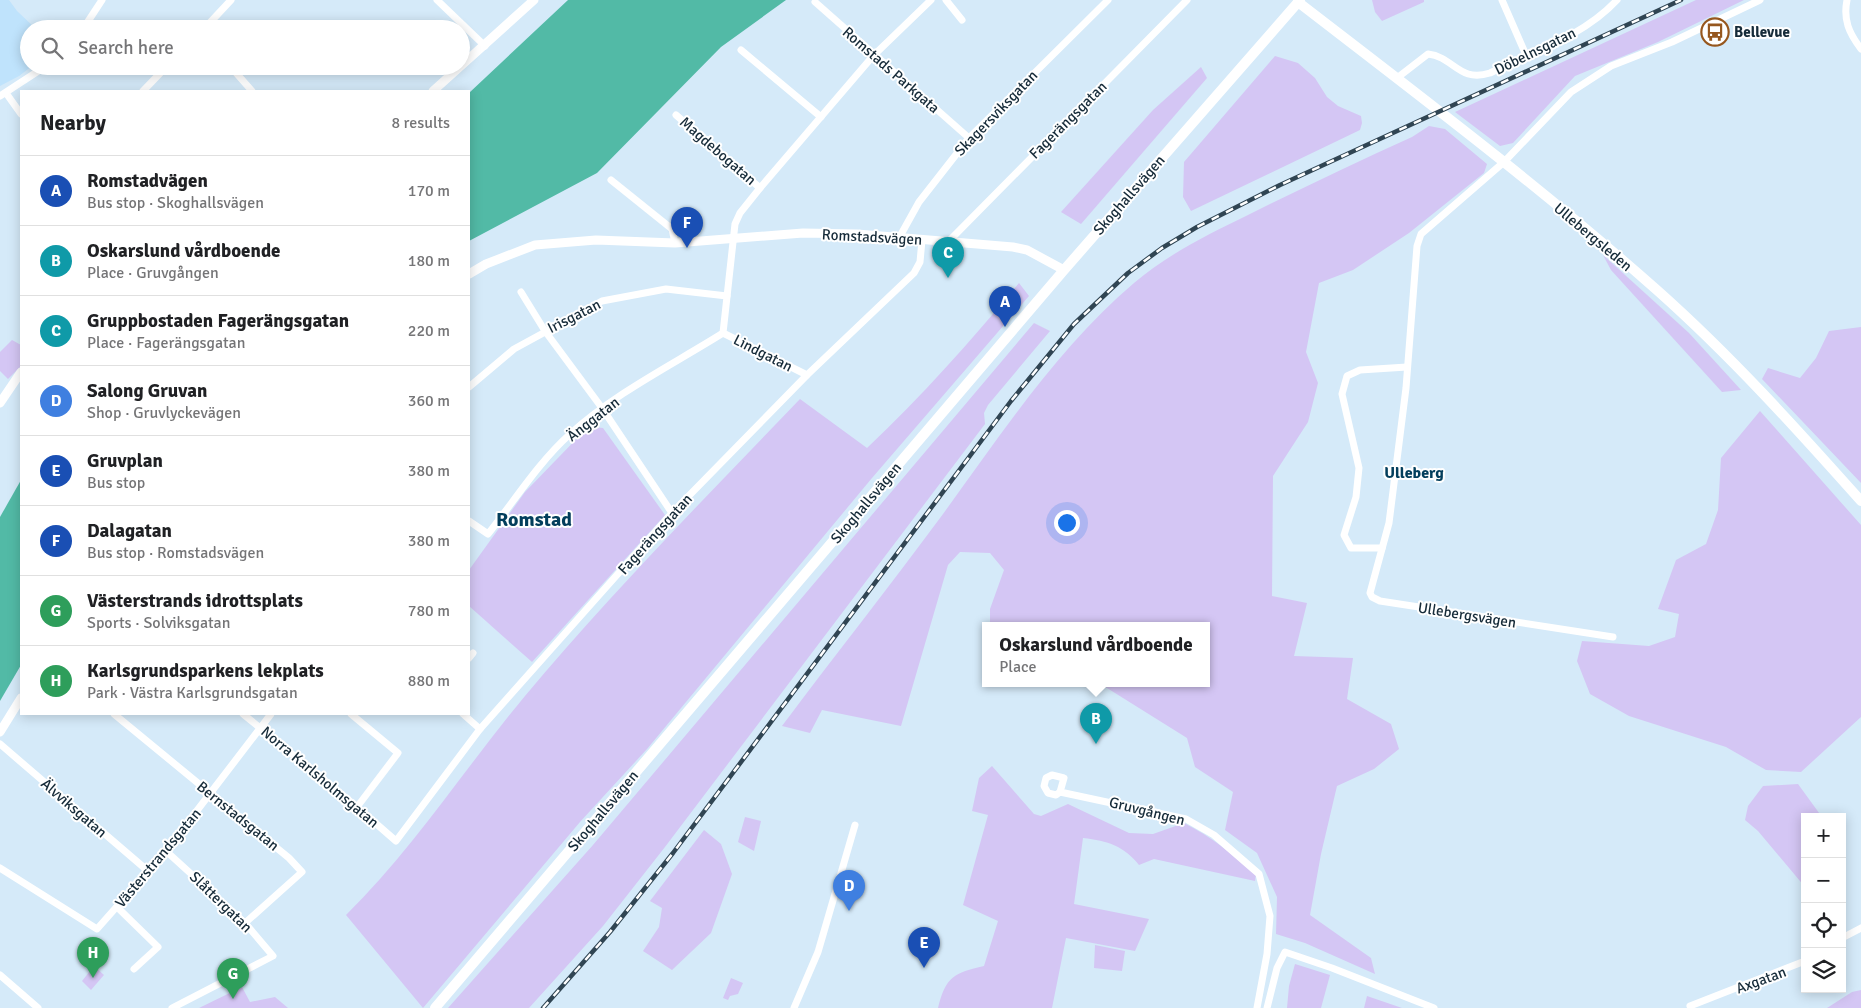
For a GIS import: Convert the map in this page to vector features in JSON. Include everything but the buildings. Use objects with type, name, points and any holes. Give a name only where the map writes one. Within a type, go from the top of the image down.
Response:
[{"type":"main road","name":"Ullebergsleden","points":[[1299,1],[1504,162],[1659,292],[1749,378],[1861,501]]},
{"type":"main road","name":"Skoghallsvägen","points":[[435,1008],[1064,270],[1299,1]]},
{"type":"street","points":[[89,20],[102,0]]},
{"type":"street","points":[[212,20],[231,0]]},
{"type":"street","points":[[436,0],[457,20]]},
{"type":"street","points":[[470,59],[534,0]]},
{"type":"street","name":"Lindgatan","points":[[807,375],[723,333],[735,239],[735,224],[740,213],[760,188],[874,56],[931,0]]},
{"type":"street","points":[[946,0],[962,20]]},
{"type":"street","name":"Skagersviksgatan","points":[[899,238],[919,202],[969,138],[1108,0]]},
{"type":"street","name":"Fagerängsgatan","points":[[949,241],[1187,0]]},
{"type":"street","points":[[1502,0],[1526,55]]},
{"type":"street","name":"Döbelnsgatan","points":[[1397,78],[1428,54],[1439,56],[1462,72],[1477,77],[1586,26],[1606,12],[1617,0]]},
{"type":"street","name":"Ullebergsvägen","points":[[1613,637],[1380,601],[1372,597],[1370,593],[1388,523],[1407,367],[1414,265],[1421,234],[1504,162],[1571,92],[1611,66],[1672,42],[1760,0]]},
{"type":"street","points":[[1847,0],[1845,17],[1848,28],[1861,49]]},
{"type":"street","name":"Romstads Parkgata","points":[[815,2],[969,138]]},
{"type":"street","points":[[470,32],[485,46]]},
{"type":"street","points":[[741,50],[821,117]]},
{"type":"street","points":[[20,113],[3,95],[33,75]]},
{"type":"street","points":[[144,90],[158,75]]},
{"type":"street","points":[[238,75],[251,90]]},
{"type":"street","points":[[434,90],[451,75]]},
{"type":"street","name":"Magdebogatan","points":[[676,115],[760,188]]},
{"type":"street","points":[[611,180],[672,229],[675,243]]},
{"type":"street","name":"Romstadsvägen","points":[[470,273],[486,264],[535,245],[596,240],[675,243],[803,233],[857,234],[949,241],[1027,250],[1064,270]]},
{"type":"street","name":"Fagerängsgatan","points":[[396,841],[480,729],[672,513],[807,375],[914,273],[920,262],[922,240]]},
{"type":"street","name":"Irisgatan","points":[[470,386],[514,349],[602,300],[666,289],[727,296]]},
{"type":"street","points":[[521,292],[545,331],[602,408],[672,513]]},
{"type":"street","name":"Änggatan","points":[[470,521],[488,534],[528,480],[569,435],[602,408],[723,333]]},
{"type":"street","points":[[1382,548],[1351,548],[1344,536],[1356,497],[1359,468],[1342,394],[1347,376],[1360,370],[1407,367]]},
{"type":"street","points":[[0,403],[20,373]]},
{"type":"street","points":[[0,732],[20,700]]},
{"type":"street","name":"Bernstadsgatan","points":[[115,715],[289,858],[302,872],[245,923]]},
{"type":"street","name":"Norra Karlsholmsgatan","points":[[244,715],[358,807],[396,841]]},
{"type":"street","name":"Västerstrandsgatan","points":[[0,868],[97,929],[166,851],[270,715]]},
{"type":"street","points":[[352,715],[398,753],[358,807]]},
{"type":"street","points":[[464,715],[480,729]]},
{"type":"street","name":"Älvviksgatan","points":[[0,744],[148,871]]},
{"type":"street","name":"Gruvgången","points":[[1060,792],[1186,819],[1214,836],[1260,874],[1270,916],[1267,954],[1257,1008]]},
{"type":"street","points":[[794,1008],[818,952],[854,825]]},
{"type":"street","name":"Slåttergatan","points":[[166,851],[245,923],[273,956],[172,1008]]},
{"type":"street","points":[[117,907],[158,947],[134,969]]},
{"type":"street","points":[[1846,936],[1861,928]]},
{"type":"street","points":[[1267,1008],[1278,968],[1285,952],[1332,968],[1434,1008]]},
{"type":"street","name":"Axgatan","points":[[1691,1008],[1690,1006],[1801,963]]},
{"type":"street","points":[[0,975],[38,1008]]},
{"type":"shaded area","points":[[0,0],[9,0],[26,20],[20,20],[20,75],[0,86]]},
{"type":"shaded area","points":[[568,0],[786,0],[721,47],[597,173],[470,240],[470,92]]},
{"type":"shaded area","points":[[1372,0],[1424,0],[1424,2],[1382,21],[1375,12]]},
{"type":"shaded area","points":[[1696,0],[1744,0],[1658,42],[1575,76],[1513,143],[1500,146],[1455,112]]},
{"type":"shaded area","points":[[1275,56],[1298,63],[1315,78],[1327,97],[1338,106],[1361,116],[1360,130],[1191,211],[1183,197],[1184,162]]},
{"type":"shaded area","points":[[1201,67],[1207,78],[1081,224],[1061,212],[1153,110]]},
{"type":"shaded area","points":[[1429,126],[1445,129],[1487,164],[1484,173],[1409,233],[1353,270],[1319,283],[1306,352],[1318,383],[1308,422],[1273,476],[1272,596],[1307,603],[1294,656],[1353,658],[1347,699],[1391,724],[1399,749],[1374,769],[1337,786],[1321,854],[1310,915],[1371,958],[1375,974],[1305,943],[1276,934],[1277,897],[1257,853],[1225,830],[1233,792],[1195,767],[1187,738],[1105,687],[1210,687],[1210,622],[990,622],[990,609],[1004,570],[990,553],[960,552],[948,565],[901,726],[822,710],[810,733],[782,726],[923,541],[1032,393],[1080,335],[1106,308],[1147,273],[1189,245],[1412,137]]},
{"type":"shaded area","points":[[1603,255],[1689,333],[1741,390],[1722,392],[1611,270]]},
{"type":"shaded area","points":[[1019,283],[1029,296],[872,478],[647,749],[580,822],[423,1008],[346,915],[394,863],[525,696],[626,582],[800,399],[867,448],[946,368]]},
{"type":"shaded area","points":[[1034,323],[1050,331],[988,405],[984,413],[985,424],[603,926],[529,1008],[448,1008],[593,845]]},
{"type":"shaded area","points":[[1861,327],[1861,483],[1762,379],[1768,368],[1800,378],[1816,358],[1829,331]]},
{"type":"shaded area","points":[[12,340],[20,344],[20,367],[8,379],[0,371],[0,352]]},
{"type":"shaded area","points":[[1760,411],[1861,525],[1861,717],[1801,772],[1766,770],[1726,747],[1629,716],[1590,694],[1577,661],[1582,641],[1649,646],[1675,637],[1679,614],[1658,609],[1676,560],[1706,544],[1718,510],[1721,458]]},
{"type":"shaded area","points":[[587,428],[603,428],[665,515],[532,662],[470,607],[470,569],[525,492]]},
{"type":"shaded area","points":[[20,482],[20,667],[0,701],[0,517]]},
{"type":"shaded area","points":[[992,766],[1034,814],[1041,816],[1068,804],[1129,833],[1153,834],[1184,823],[1213,840],[1239,860],[1256,874],[1255,881],[1154,859],[1139,865],[1127,853],[1115,845],[1083,838],[1074,904],[1149,919],[1135,951],[1066,938],[1052,1008],[938,1008],[948,982],[958,974],[984,966],[998,921],[963,905],[988,815],[972,811],[979,778]]},
{"type":"shaded area","points":[[1798,784],[1819,813],[1801,813],[1801,882],[1758,831],[1745,820],[1748,806],[1763,786]]},
{"type":"shaded area","points":[[745,817],[761,821],[754,851],[738,842]]},
{"type":"shaded area","points":[[704,830],[721,844],[732,874],[711,933],[672,970],[643,951],[659,927],[662,908],[650,901]]},
{"type":"shaded area","points":[[1095,945],[1125,951],[1122,971],[1094,968]]},
{"type":"shaded area","points":[[1295,964],[1330,975],[1321,1008],[1287,1008],[1289,986]]},
{"type":"shaded area","points":[[94,966],[104,975],[91,990],[82,981]]},
{"type":"shaded area","points":[[731,978],[743,983],[738,994],[730,996],[728,1000],[723,998]]},
{"type":"shaded area","points":[[242,987],[250,1002],[275,997],[288,1008],[199,1008]]},
{"type":"shaded area","points":[[1861,990],[1861,1008],[1827,1008],[1852,992]]},
{"type":"shaded area","points":[[1367,996],[1402,1008],[1364,1008]]},
{"type":"railway","points":[[543,1008],[610,932],[673,853],[1011,401],[1074,324],[1128,273],[1162,248],[1197,227],[1280,185],[1681,0]]},
{"type":"place","name":"Bellevue","points":[[1715,32]]},
{"type":"place","name":"Dalagatan","points":[[687,248]]},
{"type":"place","name":"Gruppbostaden Fagerängsgatan","points":[[948,278]]},
{"type":"place","name":"Romstadvägen","points":[[1005,327]]},
{"type":"place","name":"Oskarslund vårdboende","points":[[1096,744]]},
{"type":"place","name":"Salong Gruvan","points":[[849,911]]},
{"type":"place","name":"Gruvplan","points":[[924,968]]},
{"type":"place","name":"Karlsgrundsparkens lekplats","points":[[93,978]]},
{"type":"place","name":"Västerstrands idrottsplats","points":[[233,999]]},
{"type":"district","name":"Ulleberg","points":[[1414,473]]},
{"type":"district","name":"Romstad","points":[[534,519]]}]
